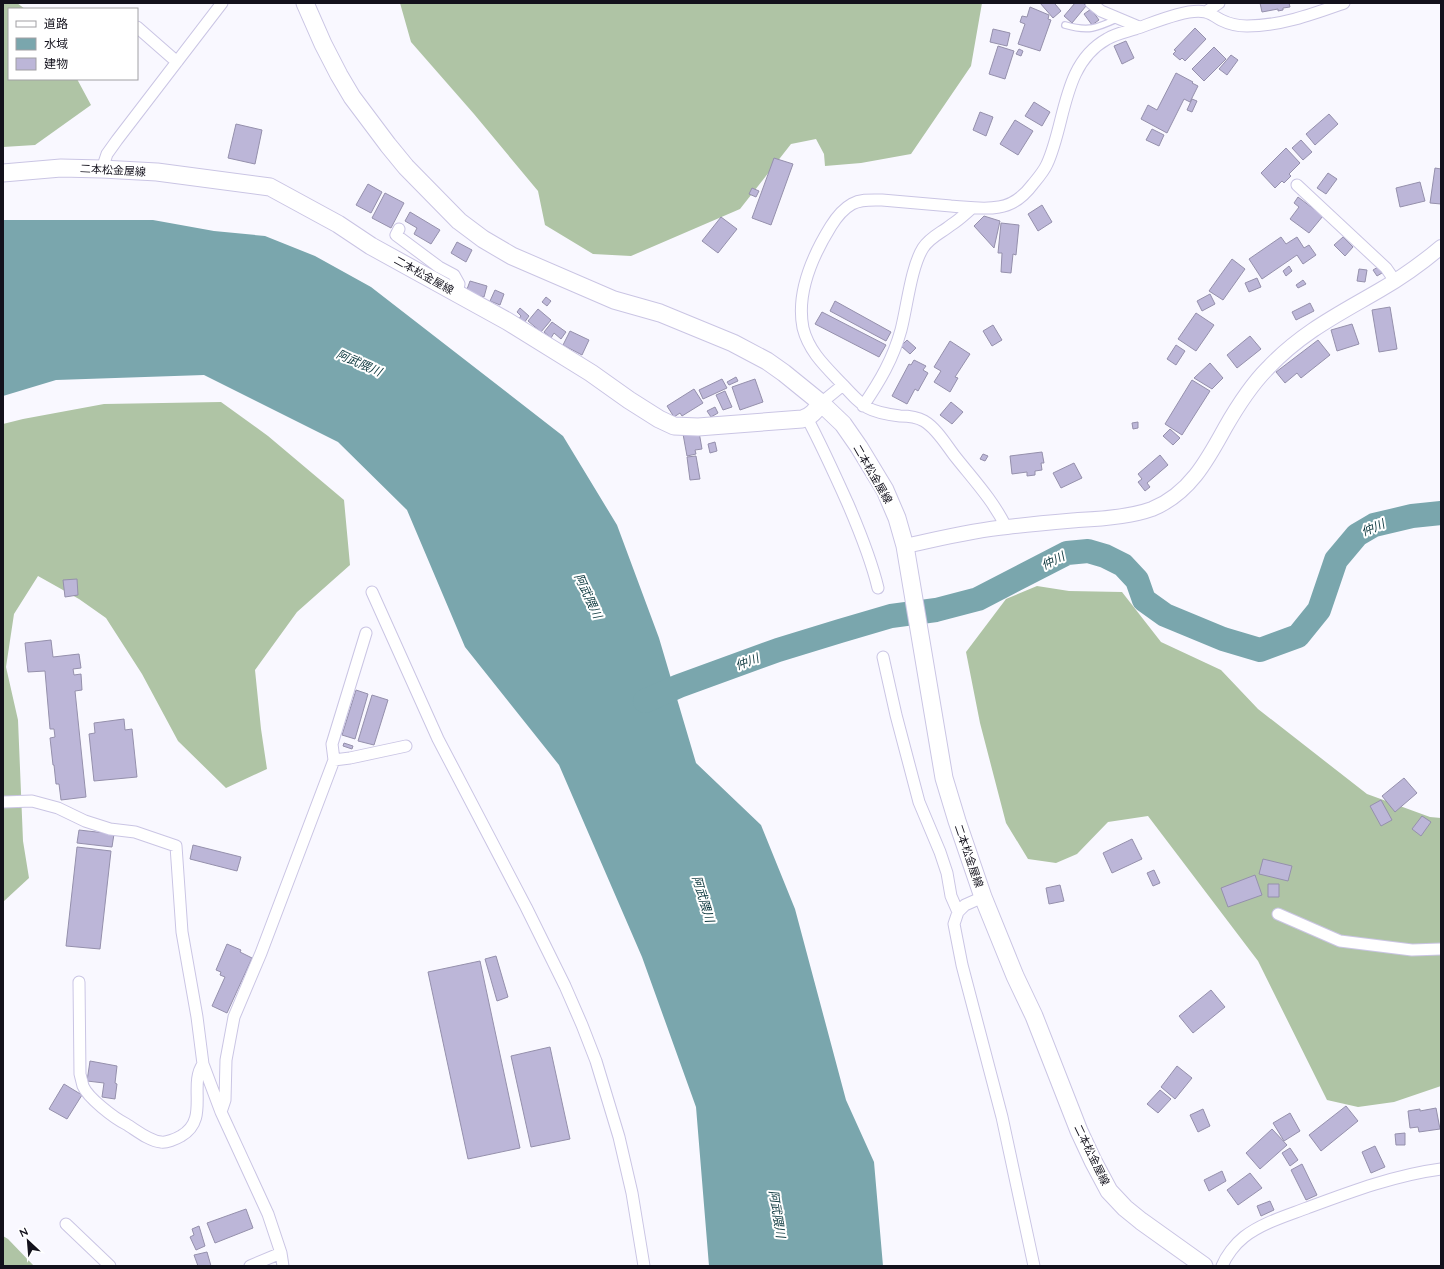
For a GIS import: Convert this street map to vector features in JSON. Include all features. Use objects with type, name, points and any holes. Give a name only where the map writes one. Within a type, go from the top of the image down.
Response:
[{"type":"main road","name":"二本松金屋線","points":[[305,3],[323,44],[352,97],[392,151],[416,178],[459,221],[512,256],[614,300],[660,313],[733,343],[772,365],[821,403],[842,424],[859,447],[885,490],[897,518],[905,546],[944,778],[957,821],[983,897],[1015,976],[1034,1016],[1079,1131],[1109,1191],[1125,1208],[1141,1221],[1204,1266]]},
{"type":"main road","name":"二本松金屋線","points":[[3,172],[61,168],[157,172],[270,187],[338,224],[371,246],[507,321],[591,373],[659,419],[674,426],[698,427],[807,418]]},
{"type":"main road","points":[[807,418],[821,403]]},
{"type":"street","points":[[102,169],[107,154],[116,140],[222,3]]},
{"type":"street","points":[[1092,3],[1101,11],[1139,27]]},
{"type":"street","points":[[1206,12],[1219,3]]},
{"type":"street","points":[[1006,527],[1000,514],[989,499],[939,435],[923,420],[876,412],[863,406],[816,356],[808,344],[803,327],[802,305],[808,272],[825,236],[838,216],[851,204],[870,200],[982,209],[1005,206],[1013,203],[1026,194],[1047,165],[1059,130],[1070,88],[1084,60],[1093,49],[1106,39],[1185,12],[1206,12],[1228,23],[1254,26],[1277,24],[1310,15],[1344,3]]},
{"type":"street","points":[[138,28],[177,62]]},
{"type":"street","points":[[1297,185],[1386,268],[1395,281]]},
{"type":"street","points":[[863,406],[878,385],[894,355],[916,262],[923,248],[931,238],[951,225],[972,208]]},
{"type":"street","points":[[399,229],[396,235],[439,267],[454,275],[459,284],[457,293]]},
{"type":"street","points":[[905,546],[1006,527],[1121,516],[1152,509],[1167,501],[1180,492],[1199,472],[1237,408],[1267,368],[1309,331],[1395,281],[1441,247]]},
{"type":"street","points":[[821,403],[843,385]]},
{"type":"street","points":[[807,418],[820,442],[858,529],[872,565],[878,588]]},
{"type":"street","points":[[372,592],[438,739],[526,907],[565,986],[582,1025],[596,1061],[619,1137],[633,1201],[644,1266]]},
{"type":"street","points":[[221,1112],[225,1100],[226,1060],[234,1017],[334,760],[332,744],[366,633]]},
{"type":"street","points":[[883,656],[896,715],[919,802],[940,852],[947,874],[951,896],[958,912]]},
{"type":"street","points":[[334,760],[406,746]]},
{"type":"street","points":[[3,802],[32,801],[58,808],[110,829],[135,832],[176,846],[182,932],[197,1017],[203,1064],[221,1112],[268,1214],[281,1253],[283,1266]]},
{"type":"street","points":[[983,897],[965,905],[958,912],[954,924],[962,965],[1002,1117],[1034,1266]]},
{"type":"street","points":[[1278,914],[1340,941],[1412,950],[1441,949]]},
{"type":"street","points":[[79,982],[80,1074],[83,1087],[91,1097],[117,1119],[151,1139],[162,1143],[182,1135],[189,1130],[194,1123],[197,1111],[198,1074],[203,1064]]},
{"type":"street","points":[[1222,1266],[1234,1247],[1243,1237],[1278,1219],[1361,1188],[1418,1172],[1441,1168]]},
{"type":"street","points":[[66,1224],[110,1266]]},
{"type":"street","points":[[250,1266],[281,1253]]},
{"type":"lane","points":[[1065,25],[1080,29],[1089,29],[1101,27],[1119,18]]},
{"type":"green space","points":[[3,3],[17,3],[24,8],[8,8],[8,80],[78,80],[91,105],[35,145],[3,147]]},
{"type":"green space","points":[[400,3],[982,3],[971,66],[911,154],[861,163],[825,166],[824,154],[816,139],[791,144],[740,209],[631,256],[593,254],[545,225],[538,191],[474,114],[411,42]]},
{"type":"green space","points":[[221,402],[268,436],[344,500],[350,565],[297,612],[255,670],[267,769],[226,788],[178,741],[142,674],[106,618],[79,599],[38,576],[14,614],[6,667],[18,720],[23,841],[29,878],[3,902],[3,424],[104,404]]},
{"type":"green space","points":[[1037,586],[1069,591],[1122,592],[1161,642],[1221,670],[1258,709],[1367,794],[1430,817],[1441,818],[1441,1086],[1394,1102],[1358,1107],[1327,1100],[1258,961],[1148,816],[1108,822],[1077,854],[1056,863],[1028,859],[1006,823],[980,723],[966,652],[1006,599]]},
{"type":"green space","points":[[3,1236],[8,1239],[34,1266],[3,1266]]},
{"type":"water","name":"阿武隈川","points":[[3,220],[153,220],[214,231],[265,236],[315,256],[371,287],[563,436],[617,525],[659,638],[696,763],[761,825],[795,909],[846,1100],[874,1162],[883,1266],[709,1266],[696,1107],[642,957],[559,765],[465,647],[407,510],[338,442],[204,375],[56,380],[3,396]]},
{"type":"building","points":[[1040,3],[1057,3],[1055,4],[1061,11],[1053,18]]},
{"type":"building","points":[[1075,3],[1083,3],[1086,6],[1072,23],[1064,16]]},
{"type":"building","points":[[1260,3],[1289,3],[1290,7],[1283,8],[1283,10],[1278,11],[1278,9],[1262,12]]},
{"type":"building","points":[[1030,7],[1049,15],[1048,19],[1051,20],[1040,51],[1018,44],[1025,24],[1020,22],[1022,16],[1027,17]]},
{"type":"building","points":[[1091,9],[1099,20],[1092,25],[1084,14]]},
{"type":"building","points":[[1195,28],[1206,39],[1185,61],[1182,58],[1180,60],[1173,54],[1176,51],[1174,50]]},
{"type":"building","points":[[993,29],[1010,33],[1007,46],[990,42]]},
{"type":"building","points":[[1126,41],[1134,58],[1122,64],[1114,46]]},
{"type":"building","points":[[998,46],[1014,51],[1005,79],[989,74]]},
{"type":"building","points":[[1214,47],[1226,59],[1204,81],[1192,69]]},
{"type":"building","points":[[1019,49],[1023,51],[1021,56],[1016,54]]},
{"type":"building","points":[[1231,55],[1238,60],[1227,75],[1219,69]]},
{"type":"building","points":[[1176,73],[1198,86],[1190,102],[1184,99],[1167,133],[1141,119],[1148,105],[1157,110]]},
{"type":"building","points":[[1192,99],[1197,101],[1192,112],[1187,110]]},
{"type":"building","points":[[1034,102],[1050,112],[1042,126],[1025,116]]},
{"type":"building","points":[[980,112],[993,117],[986,136],[973,130]]},
{"type":"building","points":[[1329,114],[1338,124],[1315,145],[1306,134]]},
{"type":"building","points":[[1015,120],[1033,131],[1018,155],[1000,144]]},
{"type":"building","points":[[236,124],[262,130],[255,164],[228,158]]},
{"type":"building","points":[[1152,129],[1164,135],[1159,146],[1146,140]]},
{"type":"building","points":[[1301,140],[1312,152],[1303,160],[1292,148]]},
{"type":"building","points":[[1286,148],[1300,163],[1289,174],[1291,176],[1284,183],[1282,181],[1275,188],[1261,173]]},
{"type":"building","points":[[774,158],[793,164],[771,225],[752,218]]},
{"type":"building","points":[[1435,168],[1441,169],[1441,204],[1430,203]]},
{"type":"building","points":[[1328,173],[1337,179],[1326,194],[1317,188]]},
{"type":"building","points":[[1420,182],[1425,201],[1400,207],[1396,188]]},
{"type":"building","points":[[368,184],[382,192],[371,213],[356,205]]},
{"type":"building","points":[[752,188],[759,191],[756,197],[749,194]]},
{"type":"building","points":[[385,193],[404,203],[391,228],[372,218]]},
{"type":"building","points":[[1298,197],[1323,216],[1309,233],[1290,219],[1299,207],[1294,203]]},
{"type":"building","points":[[1042,205],[1052,222],[1038,231],[1028,214]]},
{"type":"building","points":[[410,212],[440,230],[431,244],[414,234],[417,228],[405,221]]},
{"type":"building","points":[[984,216],[1000,221],[994,248],[974,226]]},
{"type":"building","points":[[721,217],[737,229],[718,253],[702,241]]},
{"type":"building","points":[[1001,223],[1019,225],[1016,255],[1013,254],[1011,273],[1001,272],[1002,253],[998,253]]},
{"type":"building","points":[[1281,237],[1286,244],[1297,237],[1304,248],[1309,245],[1316,255],[1303,264],[1297,255],[1262,279],[1249,259]]},
{"type":"building","points":[[1343,237],[1353,247],[1345,256],[1334,245]]},
{"type":"building","points":[[457,242],[472,250],[466,262],[451,253]]},
{"type":"building","points":[[1232,259],[1245,269],[1223,300],[1209,291]]},
{"type":"building","points":[[1289,266],[1292,271],[1286,276],[1283,271]]},
{"type":"building","points":[[1378,267],[1382,273],[1377,276],[1373,270]]},
{"type":"building","points":[[1359,269],[1367,270],[1365,282],[1357,281]]},
{"type":"building","points":[[1257,278],[1261,287],[1249,292],[1245,283]]},
{"type":"building","points":[[1303,280],[1306,284],[1298,288],[1296,285]]},
{"type":"building","points":[[470,281],[487,286],[484,297],[466,292]]},
{"type":"building","points":[[495,290],[504,294],[500,305],[490,301]]},
{"type":"building","points":[[1210,294],[1215,304],[1202,311],[1197,301]]},
{"type":"building","points":[[546,297],[551,301],[547,306],[542,302]]},
{"type":"building","points":[[835,301],[891,332],[886,341],[830,311]]},
{"type":"building","points":[[1310,303],[1314,311],[1296,320],[1292,312]]},
{"type":"building","points":[[1390,307],[1397,349],[1379,352],[1372,310]]},
{"type":"building","points":[[520,308],[529,316],[524,323],[518,320],[521,316],[517,312]]},
{"type":"building","points":[[538,309],[551,320],[541,332],[528,321]]},
{"type":"building","points":[[822,312],[886,345],[879,357],[815,324]]},
{"type":"building","points":[[1196,313],[1214,325],[1196,351],[1178,339]]},
{"type":"building","points":[[552,322],[566,332],[561,339],[554,333],[551,338],[544,332]]},
{"type":"building","points":[[1352,324],[1359,344],[1337,351],[1331,330]]},
{"type":"building","points":[[993,325],[1002,340],[992,346],[983,331]]},
{"type":"building","points":[[570,331],[589,340],[582,355],[563,345]]},
{"type":"building","points":[[1250,336],[1261,349],[1237,368],[1227,355]]},
{"type":"building","points":[[907,340],[916,348],[910,354],[901,346]]},
{"type":"building","points":[[1318,340],[1330,355],[1301,378],[1297,373],[1285,383],[1276,372]]},
{"type":"building","points":[[950,341],[970,354],[955,377],[958,378],[950,392],[934,382],[941,371],[934,367]]},
{"type":"building","points":[[1176,345],[1185,351],[1176,365],[1167,359]]},
{"type":"building","points":[[914,360],[926,366],[923,370],[928,373],[918,391],[915,389],[907,404],[892,396],[909,364],[911,365]]},
{"type":"building","points":[[1210,363],[1223,378],[1212,389],[1194,378]]},
{"type":"building","points":[[736,377],[738,381],[729,385],[727,382]]},
{"type":"building","points":[[722,379],[727,388],[703,399],[699,390]]},
{"type":"building","points":[[755,379],[763,402],[740,410],[732,387]]},
{"type":"building","points":[[1192,380],[1210,391],[1182,435],[1165,424]]},
{"type":"building","points":[[694,389],[703,403],[682,416],[680,413],[674,417],[667,406]]},
{"type":"building","points":[[725,391],[732,407],[723,410],[716,395]]},
{"type":"building","points":[[951,402],[963,412],[952,424],[940,415]]},
{"type":"building","points":[[715,407],[718,413],[711,417],[707,411]]},
{"type":"building","points":[[1138,422],[1138,428],[1133,429],[1132,423]]},
{"type":"building","points":[[1170,429],[1180,438],[1173,445],[1163,436]]},
{"type":"building","points":[[699,432],[702,449],[695,450],[696,454],[687,456],[683,434]]},
{"type":"building","points":[[715,442],[717,451],[710,453],[708,444]]},
{"type":"building","points":[[1042,452],[1044,463],[1041,463],[1042,470],[1035,471],[1035,475],[1027,476],[1027,472],[1012,474],[1010,456]]},
{"type":"building","points":[[983,454],[988,456],[985,461],[980,459]]},
{"type":"building","points":[[1160,455],[1168,465],[1147,483],[1150,487],[1145,491],[1138,482],[1142,479],[1138,474]]},
{"type":"building","points":[[696,456],[700,479],[690,480],[687,457]]},
{"type":"building","points":[[1074,463],[1082,478],[1061,488],[1053,473]]},
{"type":"building","points":[[77,579],[78,595],[65,597],[63,580]]},
{"type":"building","points":[[51,640],[53,657],[79,654],[81,668],[73,669],[74,675],[81,674],[82,690],[75,691],[86,797],[61,800],[59,784],[56,784],[53,765],[50,738],[55,737],[54,729],[50,729],[45,671],[28,672],[25,643]]},
{"type":"building","points":[[356,690],[368,694],[355,739],[342,735]]},
{"type":"building","points":[[372,695],[388,700],[374,745],[358,741]]},
{"type":"building","points":[[124,719],[125,730],[132,729],[137,777],[94,781],[89,734],[95,733],[94,723]]},
{"type":"building","points":[[344,743],[353,746],[352,749],[343,746]]},
{"type":"building","points":[[1404,778],[1417,793],[1395,812],[1382,796]]},
{"type":"building","points":[[1381,800],[1392,820],[1381,826],[1370,806]]},
{"type":"building","points":[[1422,816],[1431,822],[1421,836],[1412,829]]},
{"type":"building","points":[[79,830],[114,834],[112,847],[77,843]]},
{"type":"building","points":[[1132,839],[1142,859],[1112,873],[1103,853]]},
{"type":"building","points":[[193,845],[241,857],[237,871],[190,859]]},
{"type":"building","points":[[77,847],[111,851],[100,949],[66,946]]},
{"type":"building","points":[[1263,859],[1292,866],[1288,881],[1259,874]]},
{"type":"building","points":[[1154,870],[1160,883],[1153,886],[1147,873]]},
{"type":"building","points":[[1255,875],[1262,895],[1228,907],[1221,888]]},
{"type":"building","points":[[1268,884],[1279,884],[1279,897],[1268,897]]},
{"type":"building","points":[[1060,885],[1064,901],[1049,904],[1046,888]]},
{"type":"building","points":[[227,944],[241,950],[240,952],[252,958],[227,1013],[212,1006],[225,977],[220,975],[221,972],[216,970]]},
{"type":"building","points":[[496,956],[508,997],[497,1001],[485,959]]},
{"type":"building","points":[[480,961],[520,1148],[468,1159],[428,972]]},
{"type":"building","points":[[1211,990],[1225,1007],[1193,1033],[1179,1016]]},
{"type":"building","points":[[550,1047],[570,1139],[531,1147],[511,1056]]},
{"type":"building","points":[[90,1061],[117,1066],[115,1099],[102,1097],[104,1083],[87,1081]]},
{"type":"building","points":[[1177,1066],[1192,1078],[1175,1099],[1161,1087]]},
{"type":"building","points":[[64,1084],[82,1095],[67,1119],[49,1109]]},
{"type":"building","points":[[1160,1090],[1171,1099],[1158,1113],[1147,1104]]},
{"type":"building","points":[[1346,1106],[1358,1121],[1321,1151],[1309,1135]]},
{"type":"building","points":[[1436,1108],[1440,1129],[1419,1132],[1418,1127],[1410,1128],[1408,1111],[1420,1109],[1420,1111]]},
{"type":"building","points":[[1203,1109],[1210,1126],[1198,1132],[1190,1115]]},
{"type":"building","points":[[1290,1113],[1300,1131],[1284,1141],[1273,1123]]},
{"type":"building","points":[[1272,1129],[1287,1145],[1260,1169],[1246,1153]]},
{"type":"building","points":[[1405,1133],[1405,1145],[1396,1145],[1395,1134]]},
{"type":"building","points":[[1375,1146],[1385,1167],[1371,1173],[1362,1152]]},
{"type":"building","points":[[1290,1148],[1298,1160],[1290,1166],[1282,1153]]},
{"type":"building","points":[[1302,1164],[1317,1195],[1306,1200],[1291,1170]]},
{"type":"building","points":[[1222,1171],[1226,1181],[1209,1191],[1204,1180]]},
{"type":"building","points":[[1250,1173],[1262,1188],[1238,1205],[1227,1190]]},
{"type":"building","points":[[1270,1201],[1274,1210],[1261,1216],[1257,1206]]},
{"type":"building","points":[[246,1209],[253,1228],[215,1243],[207,1223]]},
{"type":"building","points":[[199,1226],[205,1246],[196,1250],[190,1237],[194,1235],[192,1229]]},
{"type":"building","points":[[207,1252],[211,1266],[198,1266],[194,1255]]},
{"type":"waterway","name":"仲川","points":[[645,701],[679,686],[778,650],[840,631],[891,616],[936,610],[978,599],[1067,553],[1088,551],[1105,556],[1123,565],[1137,580],[1144,600],[1165,615],[1223,639],[1260,650],[1298,636],[1319,610],[1336,560],[1357,535],[1374,525],[1412,516],[1441,513]]}]
